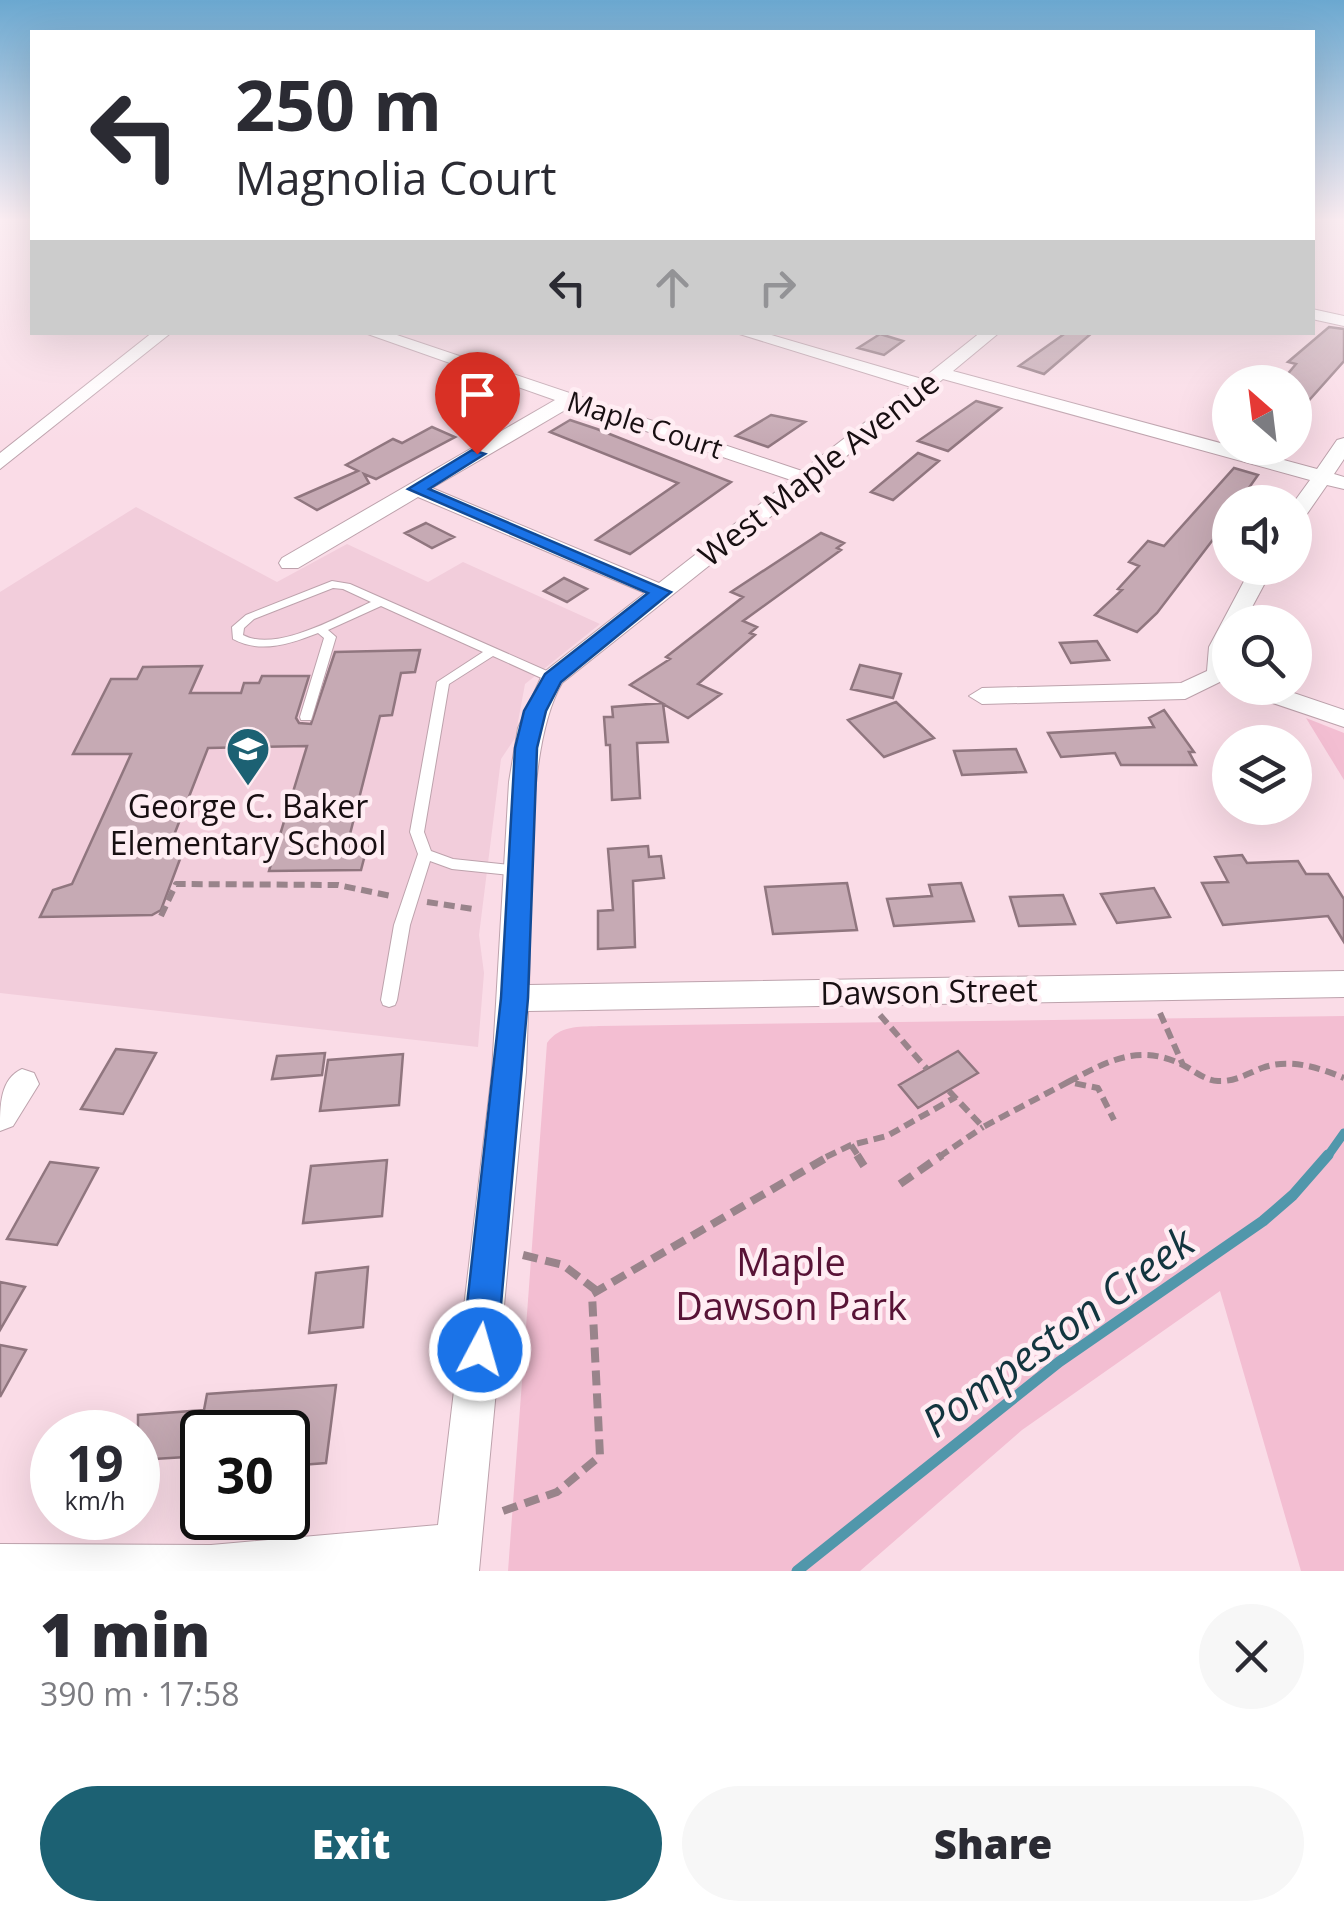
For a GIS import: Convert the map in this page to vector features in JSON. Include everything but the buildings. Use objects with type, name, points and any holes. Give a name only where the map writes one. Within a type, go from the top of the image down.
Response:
[{"type":"street","points":[[1315,315],[1344,321]]},
{"type":"street","points":[[0,463],[160,335]]},
{"type":"street","name":"Maple Court","points":[[379,335],[806,479]]},
{"type":"street","points":[[753,335],[1344,483]]},
{"type":"street","name":"West Maple Avenue","points":[[458,1558],[515,998],[526,748],[535,711],[552,678],[988,335]]},
{"type":"street","points":[[290,563],[568,400]]},
{"type":"street","points":[[0,431],[34,435]]},
{"type":"street","points":[[1312,491],[1344,444]]},
{"type":"street","points":[[416,489],[661,592]]},
{"type":"street","points":[[982,696],[1186,692],[1212,681]]},
{"type":"street","points":[[1304,705],[1344,719]]},
{"type":"street","name":"Dawson Street","points":[[515,998],[1344,984]]},
{"type":"street","points":[[0,1115],[22,1084]]},
{"type":"street","points":[[0,1566],[211,1568],[458,1558]]},
{"type":"lane","points":[[380,602],[319,628],[260,646],[243,643],[236,636],[238,627],[250,617],[316,587],[346,586],[552,678]]},
{"type":"lane","points":[[306,717],[330,636],[319,628]]},
{"type":"lane","points":[[389,1000],[402,924],[424,854],[417,832],[443,682],[490,653]]},
{"type":"lane","points":[[424,854],[452,864],[519,870]]},
{"type":"path","points":[[161,916],[176,884],[338,884],[391,896]]},
{"type":"path","points":[[428,902],[473,909]]},
{"type":"path","points":[[1160,1013],[1184,1065]]},
{"type":"path","points":[[882,1020],[928,1068]]},
{"type":"path","points":[[900,1184],[983,1127],[1122,1054],[1149,1050],[1212,1082],[1241,1080],[1266,1066],[1287,1063],[1320,1067],[1344,1078]]},
{"type":"path","points":[[1068,1082],[1098,1088],[1114,1120]]},
{"type":"path","points":[[504,1511],[528,1507],[562,1492],[600,1456],[592,1294],[851,1146],[887,1136],[952,1094],[983,1127]]},
{"type":"path","points":[[851,1146],[864,1166]]},
{"type":"path","points":[[523,1255],[540,1255],[569,1266],[597,1291]]},
{"type":"shaded area","name":"George C. Baker Elementary School","points":[[136,507],[277,582],[347,544],[428,582],[463,562],[600,624],[525,684],[515,738],[501,759],[479,935],[484,973],[478,1047],[0,993],[0,592]]},
{"type":"green space","points":[[1306,718],[1344,733],[1344,780],[1312,725]]},
{"type":"green space","name":"Maple Dawson Park","points":[[1344,1016],[1344,1571],[1301,1571],[1220,1291],[1022,1430],[860,1571],[508,1571],[547,1043],[558,1033],[599,1026]]},
{"type":"waterway","name":"Pompeston Creek","points":[[1327,1157],[1344,1133]]},
{"type":"waterway","name":"Pompeston Creek","points":[[797,1571],[1059,1362],[1263,1221],[1293,1195],[1328,1155]]},
{"type":"place","name":"George C. Baker Elementary School","points":[[248,787]]},
{"type":"route","points":[[477,454],[416,489],[661,592],[552,678],[535,711],[526,748],[515,998],[480,1350]]}]
